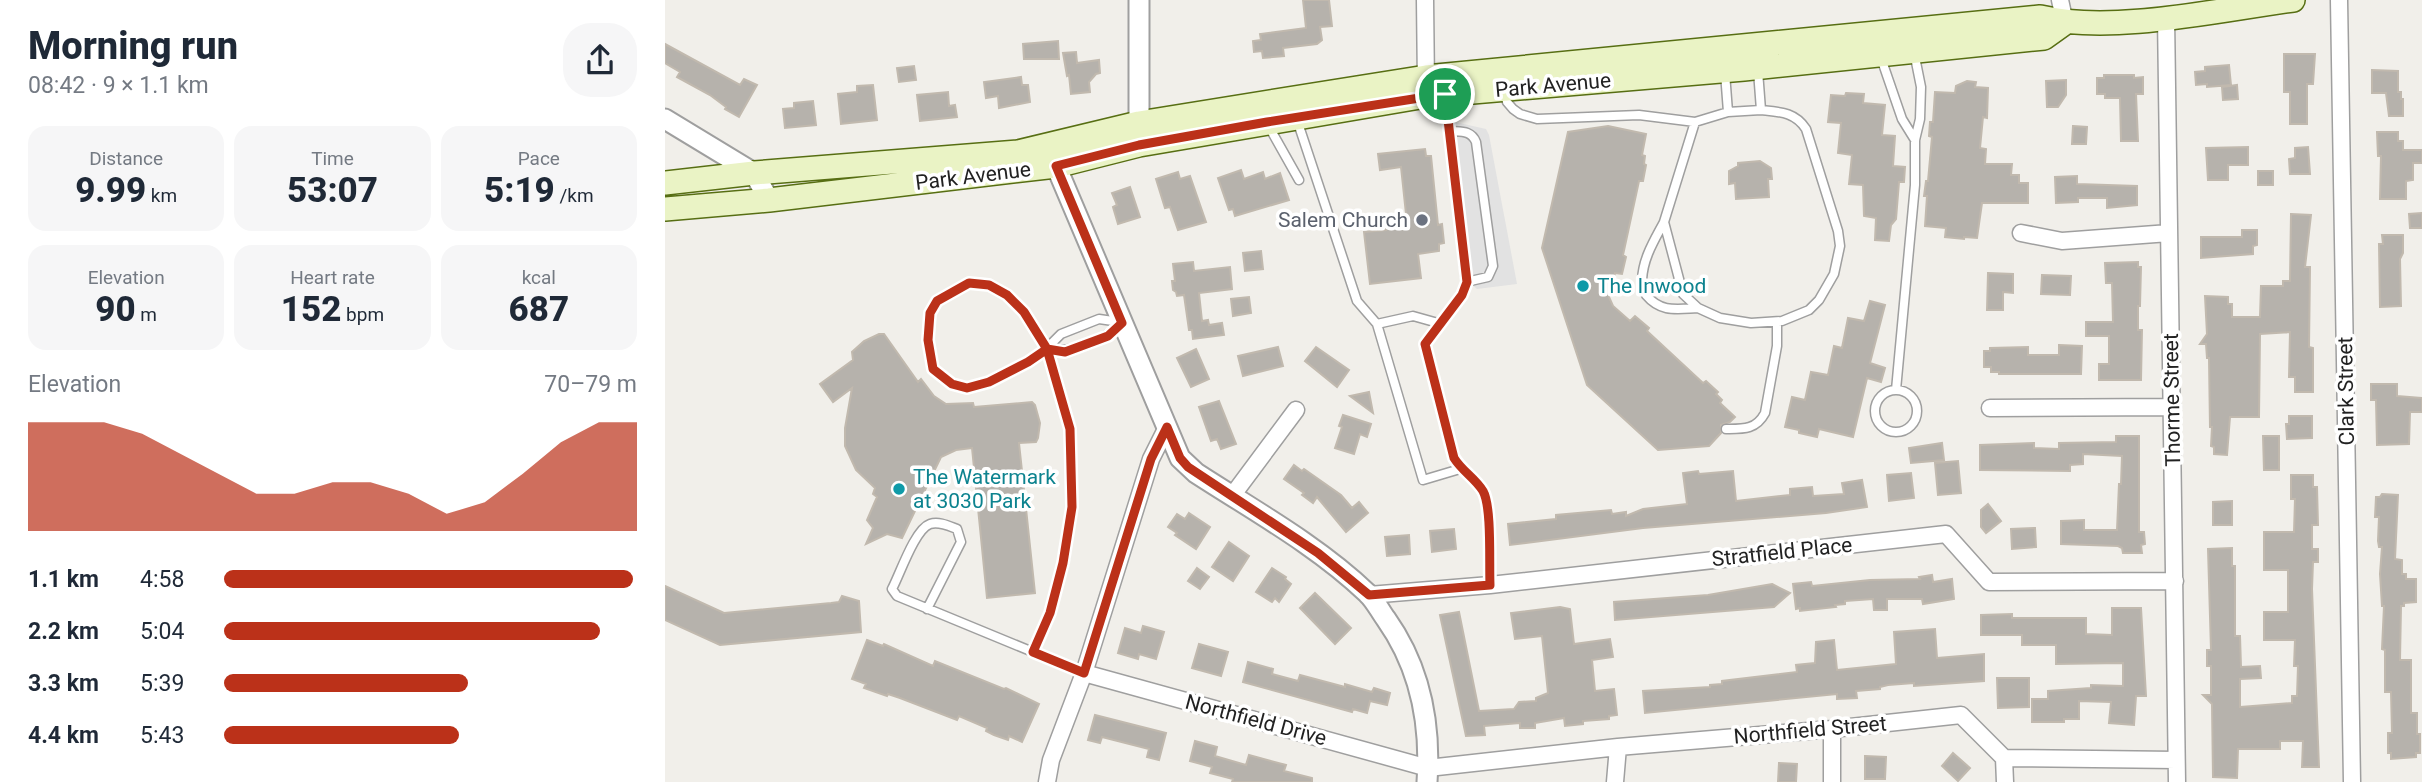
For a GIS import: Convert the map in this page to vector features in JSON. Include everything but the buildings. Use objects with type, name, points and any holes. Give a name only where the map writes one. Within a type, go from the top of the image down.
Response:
[{"type":"main road","name":"Park Avenue","points":[[665,209],[769,200],[1054,155],[1139,134],[1435,85],[2040,17],[2065,23],[2098,23],[2293,0]]},
{"type":"main road","name":"Park Avenue","points":[[1504,79],[1725,70],[1880,55],[2043,38],[2065,23]]},
{"type":"main road","name":"Park Avenue","points":[[1139,134],[1267,122],[1435,85]]},
{"type":"main road","name":"Park Avenue","points":[[665,183],[754,173],[1018,152],[1054,155]]},
{"type":"street","points":[[1139,0],[1139,134]]},
{"type":"street","points":[[1425,0],[1435,85]]},
{"type":"street","points":[[2060,0],[2065,23]]},
{"type":"street","name":"Clark Street","points":[[2339,0],[2352,782]]},
{"type":"street","name":"Thorme Street","points":[[2166,17],[2177,782]]},
{"type":"street","points":[[665,119],[754,173],[769,200]]},
{"type":"street","points":[[1054,155],[1180,458],[1196,473],[1318,553],[1369,595],[1393,629],[1413,670],[1423,702],[1428,775]]},
{"type":"street","points":[[2021,233],[2062,241],[2169,233]]},
{"type":"street","points":[[1990,408],[2173,407]]},
{"type":"street","points":[[1232,496],[1296,410]]},
{"type":"street","points":[[1047,782],[1051,760],[1084,673],[1151,459],[1167,427]]},
{"type":"street","name":"Stratfield Place","points":[[1369,595],[1490,585],[1946,534],[1989,582],[2175,581]]},
{"type":"street","name":"Northfield Drive","points":[[1084,673],[1428,775]]},
{"type":"street","name":"Northfield Street","points":[[1428,775],[1618,747],[1961,715],[2004,758]]},
{"type":"street","points":[[1832,729],[1832,782]]},
{"type":"street","points":[[1615,782],[1618,747]]},
{"type":"street","points":[[2005,782],[2004,758],[2176,760]]},
{"type":"lane","points":[[1896,390],[1914,198],[1915,140],[1920,119],[1921,87],[1913,51]]},
{"type":"lane","points":[[1880,55],[1902,119],[1915,140]]},
{"type":"lane","points":[[1758,67],[1761,110]]},
{"type":"lane","points":[[1725,70],[1728,112]]},
{"type":"lane","points":[[1504,79],[1507,102],[1520,114],[1537,120],[1639,115],[1695,122],[1728,112],[1761,110],[1787,112],[1796,117],[1806,129],[1834,212],[1840,246],[1834,274],[1819,300],[1809,310],[1777,322],[1738,322],[1720,318],[1698,308],[1683,294],[1664,222]]},
{"type":"lane","points":[[1435,85],[1450,131],[1467,282],[1462,295],[1438,323],[1425,344],[1454,458],[1460,469],[1473,479],[1483,492],[1487,505],[1490,585]]},
{"type":"lane","points":[[1296,117],[1357,301],[1377,324],[1423,480],[1460,469]]},
{"type":"lane","points":[[1267,122],[1299,180]]},
{"type":"lane","points":[[1642,280],[1651,243],[1664,222],[1695,122]]},
{"type":"lane","points":[[1450,131],[1468,132],[1476,142],[1493,266],[1488,277],[1467,282]]},
{"type":"lane","points":[[1033,652],[1050,613],[1063,563],[1072,507],[1070,429],[1047,349],[1024,312],[1007,295],[989,285],[969,283],[937,301],[930,313],[928,340],[933,369],[952,384],[967,388],[989,382],[1028,362],[1047,349],[1061,334],[1099,319],[1122,323]]},
{"type":"lane","points":[[1646,295],[1654,304],[1662,307],[1698,308]]},
{"type":"lane","points":[[1377,324],[1413,316],[1438,323]]},
{"type":"lane","points":[[1726,429],[1751,428],[1765,413],[1777,346],[1777,322]]},
{"type":"lane","points":[[1047,349],[1065,352],[1108,336],[1122,323]]},
{"type":"lane","points":[[1896,390],[1911,396],[1917,410],[1912,424],[1899,432],[1884,428],[1875,410],[1882,396],[1896,390]]},
{"type":"lane","points":[[927,609],[961,542],[957,529],[943,523],[931,523],[920,530],[892,589],[897,596],[927,609],[1084,673]]},
{"type":"shaded area","points":[[1455,122],[1486,129],[1489,135],[1517,284],[1477,289],[1462,276],[1445,123]]},
{"type":"place","name":"Salem Church","points":[[1422,220]]},
{"type":"place","name":"The Inwood","points":[[1583,286]]},
{"type":"place","name":"The Watermark at 3030 Park","points":[[899,489]]},
{"type":"route","points":[[1445,94],[1139,145],[1056,166],[1122,323],[1108,336],[1065,352],[1047,349],[1024,312],[1007,295],[989,285],[969,283],[937,301],[930,313],[928,340],[933,369],[952,384],[967,388],[989,382],[1047,349],[1070,429],[1072,507],[1063,563],[1050,613],[1033,652],[1084,673],[1151,459],[1167,427],[1180,458],[1188,467],[1318,553],[1369,595],[1490,585],[1487,505],[1483,492],[1473,479],[1460,469],[1454,458],[1425,344],[1438,323],[1462,295],[1467,282],[1445,94]]}]
